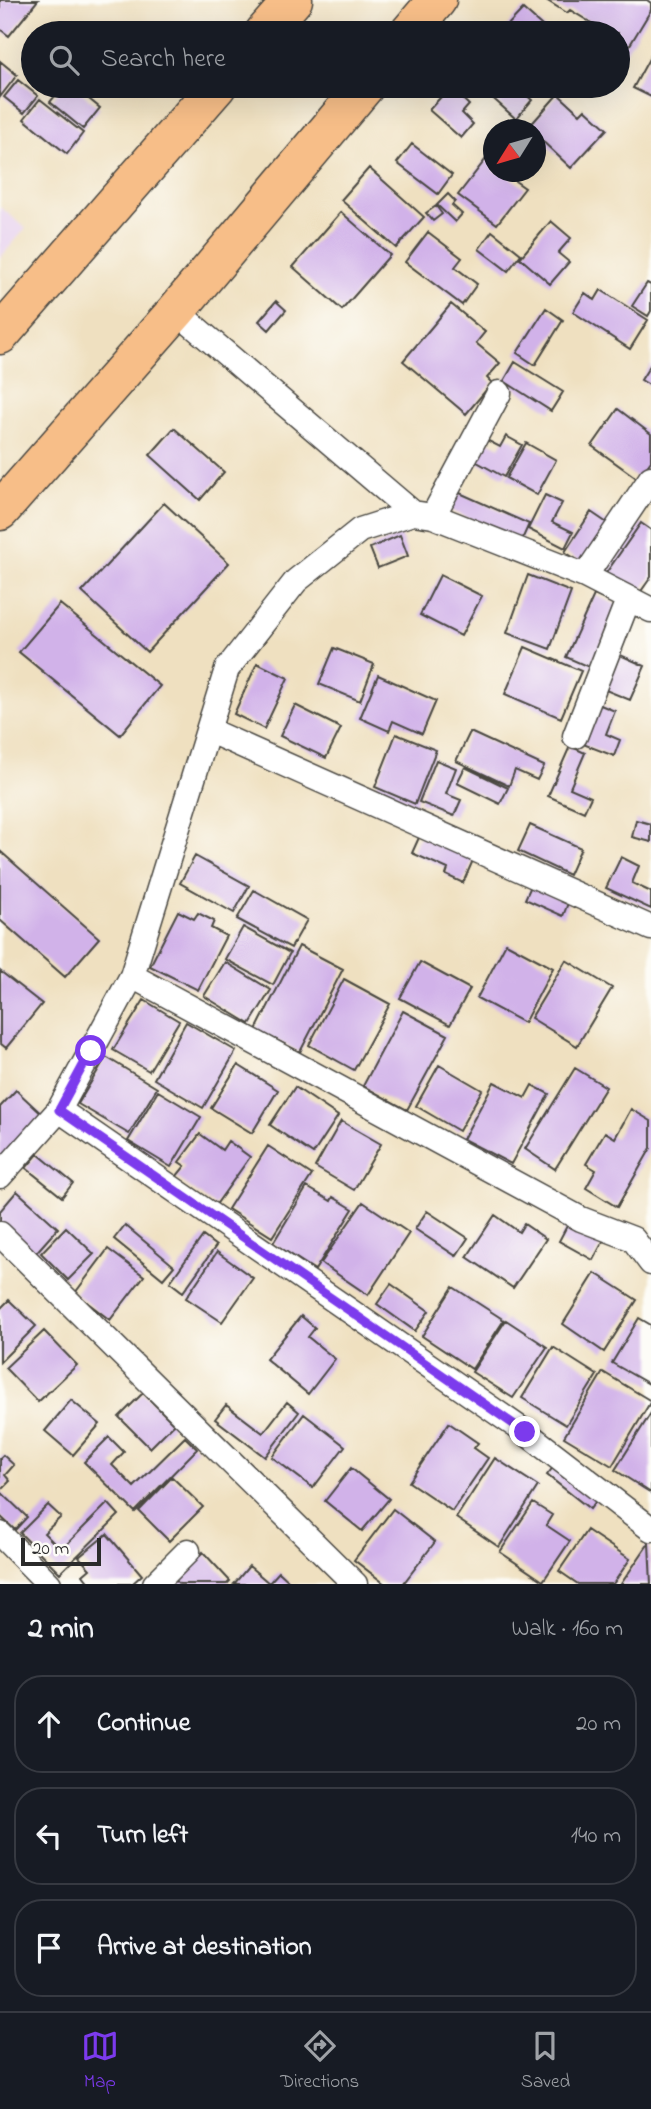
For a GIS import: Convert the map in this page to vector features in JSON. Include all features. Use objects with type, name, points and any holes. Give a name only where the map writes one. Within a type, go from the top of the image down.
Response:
[{"type":"main road","points":[[275,21],[293,0]]},
{"type":"main road","points":[[419,21],[437,0]]},
{"type":"main road","points":[[0,335],[207,98]]},
{"type":"main road","points":[[0,511],[176,311],[355,98]]},
{"type":"street","points":[[176,311],[423,514],[585,576],[651,610]]},
{"type":"street","points":[[0,1176],[59,1110],[132,976],[210,731],[227,668],[296,581],[360,530],[423,514],[499,393]]},
{"type":"street","points":[[585,576],[651,478]]},
{"type":"street","points":[[575,736],[628,600]]},
{"type":"street","points":[[210,731],[651,928]]},
{"type":"street","points":[[132,976],[582,1219],[633,1240],[651,1263]]},
{"type":"street","points":[[59,1110],[525,1432],[651,1529]]},
{"type":"street","points":[[0,1234],[355,1584]]},
{"type":"street","points":[[5,1548],[49,1584]]},
{"type":"street","points":[[155,1584],[188,1552]]},
{"type":"shaded area","points":[[0,207],[26,228],[0,258]]},
{"type":"building","points":[[0,0],[38,0],[9,36],[0,29]]},
{"type":"building","points":[[546,0],[647,0],[651,3],[651,10],[630,45],[630,21],[588,21],[570,10],[567,13]]},
{"type":"building","points":[[523,9],[536,21],[512,21]]},
{"type":"building","points":[[651,55],[651,97],[633,88]]},
{"type":"building","points":[[0,61],[17,75],[0,97]]},
{"type":"building","points":[[18,80],[21,82],[21,98],[36,98],[24,113],[4,97]]},
{"type":"building","points":[[53,98],[88,98],[100,108],[83,129],[50,102]]},
{"type":"building","points":[[440,98],[462,98],[469,105],[462,113],[473,124],[461,138],[429,110]]},
{"type":"building","points":[[493,98],[530,98],[532,100],[516,119]]},
{"type":"building","points":[[554,98],[562,98],[580,114],[585,109],[607,129],[571,168],[546,144],[546,119],[536,119]]},
{"type":"building","points":[[40,99],[83,133],[67,154],[24,119]]},
{"type":"building","points":[[412,144],[452,175],[438,194],[397,163]]},
{"type":"building","points":[[483,163],[483,182],[516,182],[525,188],[497,224],[458,195]]},
{"type":"building","points":[[369,168],[424,217],[396,248],[341,200]]},
{"type":"building","points":[[448,194],[455,201],[452,205],[462,214],[455,222],[437,205]]},
{"type":"building","points":[[436,206],[442,214],[433,221],[426,213]]},
{"type":"building","points":[[341,212],[390,255],[342,310],[293,267]]},
{"type":"building","points":[[551,221],[571,238],[558,253],[569,262],[550,284],[520,258]]},
{"type":"building","points":[[492,231],[521,254],[508,271],[479,249]]},
{"type":"building","points":[[428,232],[462,258],[455,267],[477,284],[462,305],[405,262]]},
{"type":"building","points":[[647,283],[651,285],[651,311],[648,316],[632,306]]},
{"type":"building","points":[[601,290],[648,320],[630,349],[573,312],[585,293],[595,300]]},
{"type":"building","points":[[276,301],[286,310],[269,330],[259,321]]},
{"type":"building","points":[[451,304],[485,332],[476,343],[500,363],[487,378],[492,383],[466,414],[403,361]]},
{"type":"building","points":[[546,308],[563,320],[535,365],[517,353]]},
{"type":"building","points":[[515,362],[563,392],[551,411],[504,381]]},
{"type":"building","points":[[651,364],[651,386],[641,380]]},
{"type":"building","points":[[618,409],[651,434],[651,461],[638,479],[592,446]]},
{"type":"building","points":[[174,428],[224,472],[200,500],[150,455]]},
{"type":"building","points":[[506,436],[522,445],[504,477],[470,458],[481,437],[500,447]]},
{"type":"building","points":[[526,443],[556,460],[537,495],[506,478]]},
{"type":"building","points":[[453,490],[529,524],[521,542],[446,508]]},
{"type":"building","points":[[545,495],[562,503],[552,522],[573,532],[565,548],[528,529]]},
{"type":"building","points":[[164,503],[229,563],[147,652],[82,592]]},
{"type":"building","points":[[591,512],[610,525],[584,564],[565,552]]},
{"type":"building","points":[[641,523],[651,530],[651,577],[637,597],[604,576]]},
{"type":"building","points":[[400,535],[408,556],[378,568],[370,548]]},
{"type":"building","points":[[440,575],[482,596],[461,636],[420,615]]},
{"type":"building","points":[[528,575],[571,592],[550,649],[507,633]]},
{"type":"building","points":[[594,595],[619,606],[591,668],[566,657]]},
{"type":"building","points":[[60,604],[160,686],[120,735],[19,652]]},
{"type":"building","points":[[525,647],[581,671],[561,718],[505,694]]},
{"type":"building","points":[[334,648],[374,664],[360,701],[319,684]]},
{"type":"building","points":[[618,654],[645,666],[630,700],[603,689]]},
{"type":"building","points":[[257,663],[288,678],[264,729],[234,714]]},
{"type":"building","points":[[378,675],[436,701],[422,734],[393,721],[389,731],[360,718]]},
{"type":"building","points":[[598,704],[615,711],[606,734],[620,740],[614,756],[583,744]]},
{"type":"building","points":[[295,705],[341,728],[326,758],[280,736]]},
{"type":"building","points":[[470,732],[544,766],[537,780],[515,770],[509,786],[456,761]]},
{"type":"building","points":[[396,734],[436,750],[415,804],[375,787]]},
{"type":"building","points":[[570,746],[585,753],[570,788],[591,797],[584,812],[548,796]]},
{"type":"building","points":[[436,760],[456,768],[446,794],[461,800],[454,816],[419,802]]},
{"type":"building","points":[[465,767],[508,788],[500,804],[457,783]]},
{"type":"building","points":[[636,820],[651,824],[651,842],[632,837]]},
{"type":"building","points":[[530,825],[581,848],[569,875],[518,851]]},
{"type":"building","points":[[421,833],[474,858],[463,883],[446,875],[448,869],[412,853]]},
{"type":"building","points":[[0,851],[99,938],[65,977],[0,920]]},
{"type":"building","points":[[195,856],[249,886],[234,913],[180,883]]},
{"type":"building","points":[[621,857],[639,866],[632,883],[651,892],[651,909],[606,888]]},
{"type":"building","points":[[531,886],[568,903],[563,916],[525,899]]},
{"type":"building","points":[[254,890],[307,920],[291,948],[237,919]]},
{"type":"building","points":[[178,911],[194,919],[198,913],[214,921],[211,928],[226,936],[198,990],[150,966]]},
{"type":"building","points":[[243,927],[290,953],[273,985],[225,959]]},
{"type":"building","points":[[506,943],[553,968],[524,1023],[477,998]]},
{"type":"building","points":[[299,946],[343,969],[300,1052],[256,1030]]},
{"type":"building","points":[[566,960],[612,988],[577,1046],[531,1018]]},
{"type":"building","points":[[225,962],[271,990],[250,1024],[204,996]]},
{"type":"building","points":[[420,962],[470,989],[450,1025],[400,998]]},
{"type":"building","points":[[0,971],[42,1004],[6,1048],[0,1043]]},
{"type":"building","points":[[344,979],[390,1004],[354,1070],[309,1045]]},
{"type":"building","points":[[144,1000],[179,1021],[149,1071],[113,1050]]},
{"type":"building","points":[[403,1011],[448,1035],[407,1110],[363,1086]]},
{"type":"building","points":[[186,1022],[236,1051],[203,1108],[154,1079]]},
{"type":"building","points":[[106,1057],[157,1088],[129,1134],[78,1104]]},
{"type":"building","points":[[238,1065],[278,1090],[252,1133],[211,1108]]},
{"type":"building","points":[[439,1065],[482,1090],[459,1131],[416,1106]]},
{"type":"building","points":[[575,1068],[606,1087],[555,1169],[525,1149]]},
{"type":"building","points":[[494,1082],[525,1098],[532,1085],[549,1094],[511,1164],[463,1139]]},
{"type":"building","points":[[295,1087],[338,1116],[313,1154],[270,1125]]},
{"type":"building","points":[[16,1090],[46,1118],[0,1166],[0,1107]]},
{"type":"building","points":[[158,1091],[201,1117],[171,1167],[128,1141]]},
{"type":"building","points":[[631,1109],[651,1121],[651,1148],[617,1207],[586,1188],[596,1170],[586,1164],[605,1132],[615,1138]]},
{"type":"building","points":[[341,1121],[381,1144],[354,1190],[315,1167]]},
{"type":"building","points":[[200,1134],[222,1150],[228,1141],[250,1157],[215,1206],[176,1177],[185,1166],[179,1162]]},
{"type":"building","points":[[268,1146],[312,1175],[272,1237],[228,1209]]},
{"type":"building","points":[[38,1154],[73,1183],[62,1197],[26,1168]]},
{"type":"building","points":[[307,1187],[331,1201],[333,1197],[353,1209],[315,1270],[273,1243]]},
{"type":"building","points":[[17,1191],[58,1228],[34,1255],[0,1225],[0,1211]]},
{"type":"building","points":[[363,1202],[409,1233],[368,1295],[321,1263]]},
{"type":"building","points":[[427,1211],[468,1238],[456,1256],[415,1229]]},
{"type":"building","points":[[495,1215],[519,1232],[524,1224],[546,1239],[513,1288],[467,1257]]},
{"type":"building","points":[[571,1218],[606,1236],[593,1260],[559,1241]]},
{"type":"building","points":[[125,1225],[174,1266],[163,1279],[114,1239]]},
{"type":"building","points":[[66,1227],[94,1254],[68,1280],[41,1253]]},
{"type":"building","points":[[203,1236],[216,1246],[183,1292],[170,1282]]},
{"type":"building","points":[[108,1249],[144,1276],[110,1320],[75,1293]]},
{"type":"building","points":[[217,1252],[253,1278],[222,1322],[186,1298]]},
{"type":"building","points":[[595,1273],[637,1300],[604,1352],[563,1324]]},
{"type":"building","points":[[391,1284],[429,1311],[415,1331],[377,1304]]},
{"type":"building","points":[[453,1287],[504,1320],[472,1369],[422,1336]]},
{"type":"building","points":[[9,1300],[36,1326],[0,1362],[0,1309]]},
{"type":"building","points":[[301,1316],[315,1328],[308,1337],[335,1359],[308,1394],[266,1359]]},
{"type":"building","points":[[639,1318],[651,1325],[651,1385],[612,1363]]},
{"type":"building","points":[[506,1320],[547,1347],[513,1398],[472,1372]]},
{"type":"building","points":[[44,1331],[77,1365],[38,1402],[5,1368]]},
{"type":"building","points":[[553,1347],[597,1375],[566,1425],[522,1398]]},
{"type":"building","points":[[603,1372],[651,1401],[612,1466],[564,1437]]},
{"type":"building","points":[[143,1393],[174,1424],[150,1448],[119,1417]]},
{"type":"building","points":[[71,1400],[100,1424],[73,1455],[45,1431]]},
{"type":"building","points":[[287,1402],[299,1412],[265,1457],[215,1419],[226,1405],[263,1433]]},
{"type":"building","points":[[651,1413],[651,1493],[615,1470]]},
{"type":"building","points":[[304,1414],[345,1446],[313,1488],[272,1457]]},
{"type":"building","points":[[449,1423],[478,1443],[474,1448],[488,1458],[452,1511],[409,1482]]},
{"type":"building","points":[[109,1437],[124,1452],[112,1465],[134,1487],[185,1437],[197,1449],[135,1512],[84,1462]]},
{"type":"building","points":[[3,1455],[14,1465],[5,1475],[10,1481],[0,1491],[0,1458]]},
{"type":"building","points":[[495,1458],[538,1486],[499,1547],[456,1518]]},
{"type":"building","points":[[559,1460],[601,1494],[590,1509],[547,1475]]},
{"type":"building","points":[[351,1468],[389,1499],[362,1531],[325,1501]]},
{"type":"building","points":[[172,1477],[203,1507],[169,1541],[139,1511]]},
{"type":"building","points":[[0,1491],[27,1517],[15,1530],[0,1516]]},
{"type":"building","points":[[108,1503],[119,1515],[60,1573],[20,1533],[48,1505],[61,1517],[44,1533],[61,1550]]},
{"type":"building","points":[[533,1503],[552,1515],[546,1525],[570,1541],[543,1581],[500,1552]]},
{"type":"building","points":[[393,1509],[435,1542],[403,1584],[385,1584],[354,1560]]},
{"type":"building","points":[[587,1530],[630,1559],[613,1584],[578,1584],[559,1571]]},
{"type":"building","points":[[107,1534],[142,1575],[132,1584],[90,1584],[83,1575],[90,1569],[79,1557]]},
{"type":"building","points":[[649,1543],[651,1584],[621,1584]]},
{"type":"building","points":[[203,1552],[230,1581],[227,1584],[179,1584],[175,1579]]},
{"type":"building","points":[[249,1566],[269,1583],[279,1572],[292,1584],[234,1584]]},
{"type":"route","points":[[91,1051],[59,1110],[525,1432]]}]
